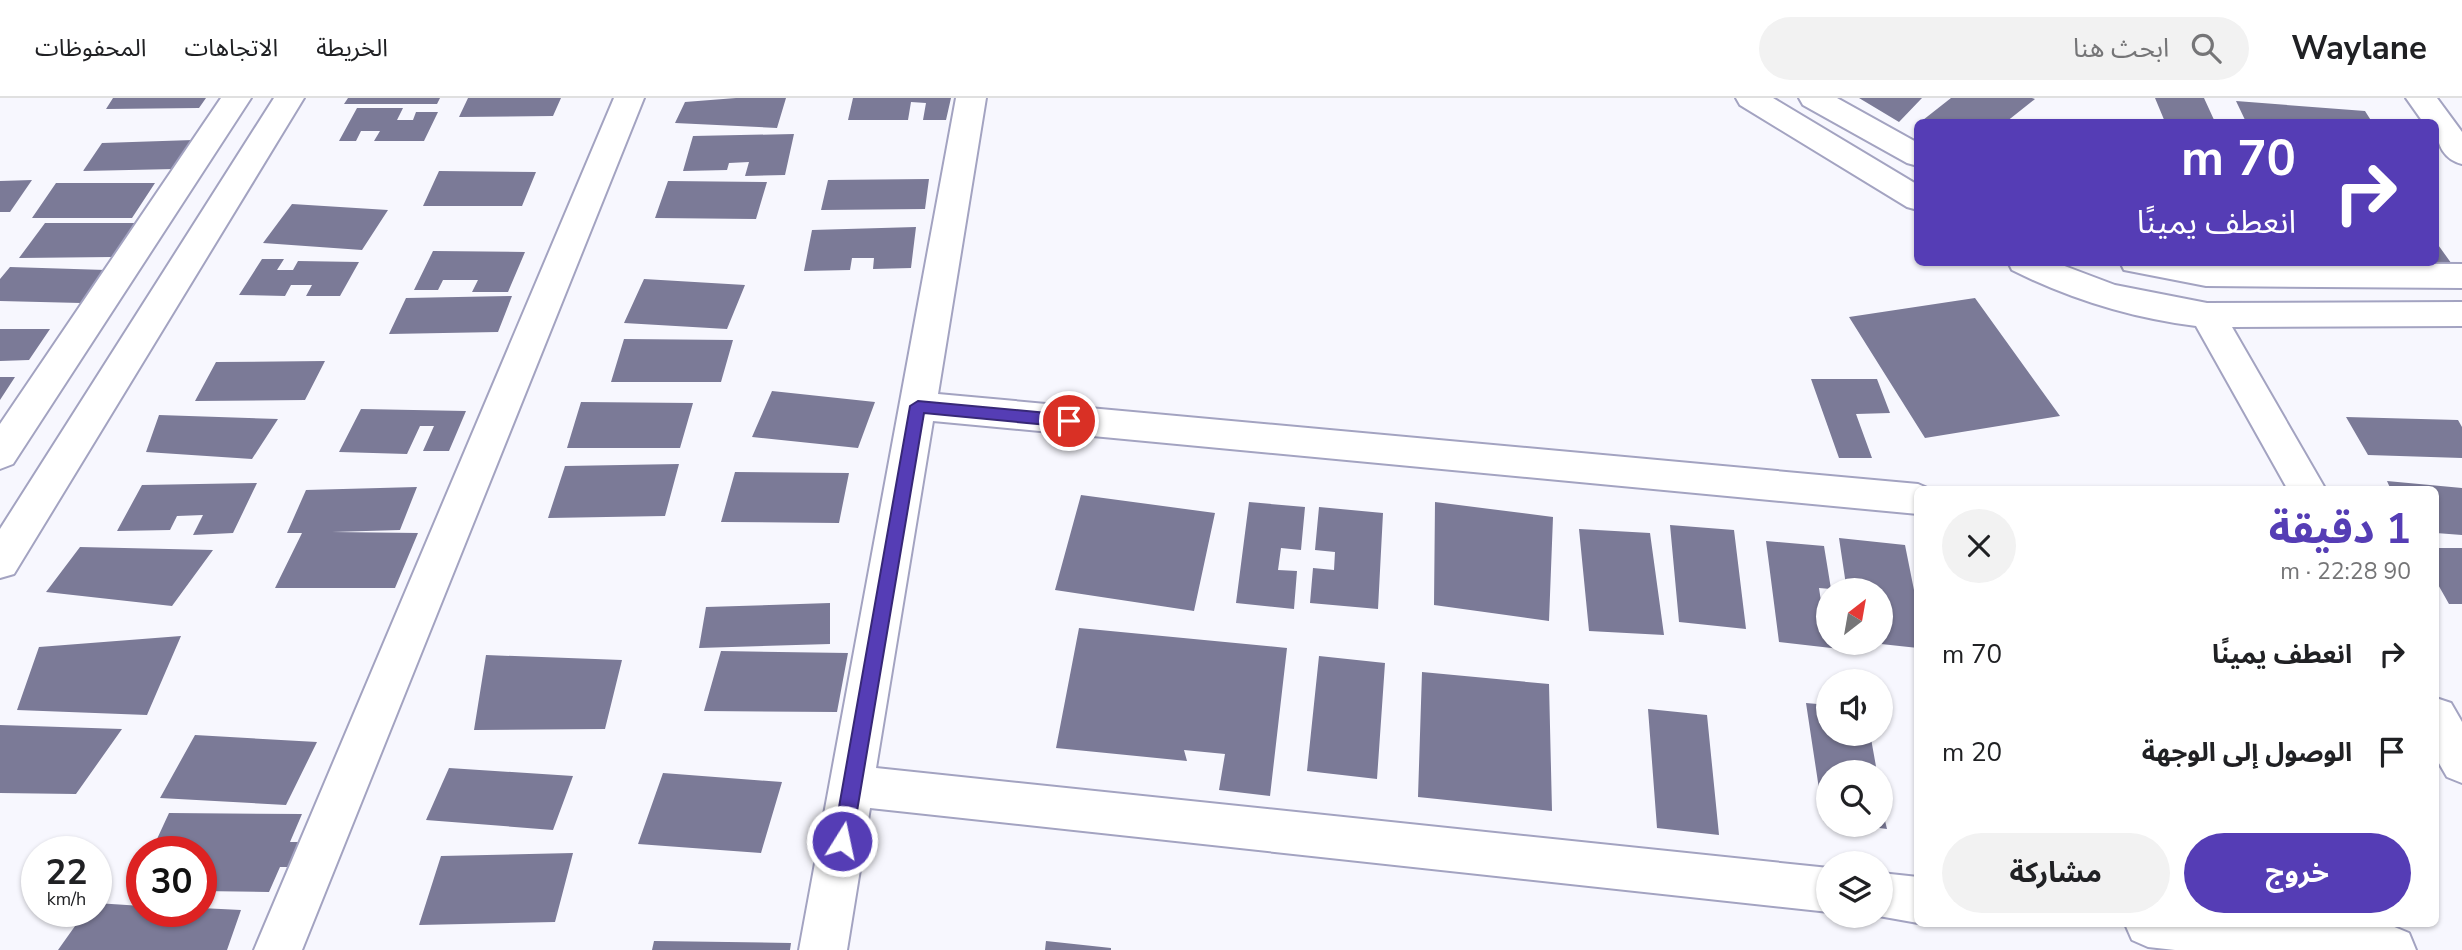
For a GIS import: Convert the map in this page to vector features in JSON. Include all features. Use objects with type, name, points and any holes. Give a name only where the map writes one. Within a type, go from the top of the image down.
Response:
[{"type":"street","points":[[0,454],[236,98]]},
{"type":"street","points":[[0,562],[289,98]]},
{"type":"street","points":[[278,950],[629,98]]},
{"type":"street","points":[[823,950],[971,98]]},
{"type":"street","points":[[1751,98],[1914,197]]},
{"type":"street","points":[[1814,98],[1914,154]]},
{"type":"street","points":[[2421,98],[2436,119]]},
{"type":"street","points":[[2439,123],[2462,154]]},
{"type":"street","points":[[2033,266],[2090,292],[2128,303],[2207,315],[2462,314]]},
{"type":"street","points":[[2159,266],[2206,274],[2462,276]]},
{"type":"street","points":[[113,285],[173,285]]},
{"type":"street","points":[[2207,315],[2304,486]]},
{"type":"street","points":[[918,406],[1914,499]]},
{"type":"street","points":[[2439,722],[2462,762]]},
{"type":"street","points":[[852,786],[1816,889]]},
{"type":"street","points":[[1893,897],[1914,900]]},
{"type":"street","points":[[2176,927],[2392,950]]},
{"type":"building","points":[[113,98],[206,98],[199,108],[106,109]]},
{"type":"building","points":[[348,98],[440,98],[437,104],[344,104]]},
{"type":"building","points":[[468,98],[561,98],[553,116],[459,117]]},
{"type":"building","points":[[786,98],[777,128],[675,123],[685,102]]},
{"type":"building","points":[[853,98],[951,98],[946,120],[923,120],[926,103],[911,102],[908,120],[848,120]]},
{"type":"building","points":[[1859,98],[1922,98],[1899,122]]},
{"type":"building","points":[[1951,98],[2035,99],[2010,119],[1924,119]]},
{"type":"building","points":[[2155,98],[2204,98],[2214,119],[2164,119]]},
{"type":"building","points":[[2236,101],[2365,111],[2370,119],[2245,119]]},
{"type":"building","points":[[357,108],[403,108],[397,120],[413,120],[416,112],[438,112],[424,141],[374,141],[380,131],[361,131],[356,141],[339,141]]},
{"type":"building","points":[[794,134],[785,175],[745,176],[749,162],[729,163],[727,170],[683,171],[693,136]]},
{"type":"building","points":[[193,140],[175,169],[83,171],[102,143]]},
{"type":"building","points":[[439,171],[536,172],[522,206],[423,206]]},
{"type":"building","points":[[929,179],[925,209],[821,210],[828,180]]},
{"type":"building","points":[[32,180],[10,212],[0,212],[0,181]]},
{"type":"building","points":[[668,181],[767,182],[756,219],[655,218]]},
{"type":"building","points":[[56,183],[155,183],[132,218],[32,218]]},
{"type":"building","points":[[292,204],[388,210],[362,250],[263,243]]},
{"type":"building","points":[[45,223],[135,223],[112,257],[19,258]]},
{"type":"building","points":[[916,227],[911,268],[873,269],[874,258],[852,258],[850,270],[804,271],[812,230]]},
{"type":"building","points":[[2439,246],[2454,267],[2399,266],[2439,266]]},
{"type":"building","points":[[433,251],[525,252],[508,292],[472,292],[478,280],[443,280],[438,290],[414,290]]},
{"type":"building","points":[[262,259],[284,259],[277,270],[293,270],[298,261],[359,262],[340,296],[306,296],[312,285],[291,285],[285,296],[239,295]]},
{"type":"building","points":[[10,267],[106,270],[81,303],[0,301],[0,279]]},
{"type":"building","points":[[644,279],[745,285],[727,329],[624,323]]},
{"type":"building","points":[[512,296],[498,332],[389,334],[406,298]]},
{"type":"building","points":[[1975,298],[2060,416],[1925,438],[1849,317]]},
{"type":"building","points":[[0,329],[50,329],[29,360],[0,361]]},
{"type":"building","points":[[624,339],[733,340],[721,382],[611,382]]},
{"type":"building","points":[[325,361],[305,400],[195,401],[216,362]]},
{"type":"building","points":[[0,377],[15,377],[0,400]]},
{"type":"building","points":[[1811,379],[1877,379],[1890,413],[1856,414],[1872,458],[1839,458]]},
{"type":"building","points":[[772,391],[875,402],[858,448],[752,437]]},
{"type":"building","points":[[581,402],[693,403],[680,448],[567,448]]},
{"type":"building","points":[[361,409],[466,411],[449,451],[423,451],[434,426],[420,426],[407,454],[339,452]]},
{"type":"building","points":[[159,415],[278,419],[252,459],[146,452]]},
{"type":"building","points":[[2346,417],[2458,420],[2462,427],[2462,458],[2368,455]]},
{"type":"building","points":[[679,464],[665,516],[548,518],[565,466]]},
{"type":"building","points":[[735,472],[849,473],[839,523],[721,522]]},
{"type":"building","points":[[2387,481],[2462,488],[2462,535],[2439,533],[2439,486],[2389,486]]},
{"type":"building","points":[[257,483],[233,533],[193,535],[203,515],[177,516],[170,530],[117,531],[142,485]]},
{"type":"building","points":[[417,487],[400,530],[332,532],[418,533],[395,588],[275,588],[302,533],[287,533],[306,490]]},
{"type":"building","points":[[1081,495],[1215,513],[1194,611],[1055,590]]},
{"type":"building","points":[[1249,502],[1305,507],[1301,550],[1281,548],[1278,570],[1297,571],[1294,609],[1236,603]]},
{"type":"building","points":[[1435,502],[1553,517],[1549,621],[1434,605]]},
{"type":"building","points":[[1319,507],[1383,513],[1378,609],[1310,603],[1313,568],[1334,570],[1335,552],[1315,550]]},
{"type":"building","points":[[1670,525],[1734,530],[1746,629],[1679,622]]},
{"type":"building","points":[[1579,529],[1650,533],[1664,635],[1589,631]]},
{"type":"building","points":[[1839,538],[1905,545],[1914,590],[1914,648],[1894,645],[1894,578],[1845,578]]},
{"type":"building","points":[[1766,541],[1824,546],[1829,578],[1816,578],[1816,646],[1779,642]]},
{"type":"building","points":[[80,547],[213,550],[172,606],[46,592]]},
{"type":"building","points":[[2439,548],[2462,548],[2462,604],[2449,604],[2439,586]]},
{"type":"building","points":[[830,603],[830,644],[699,648],[706,607]]},
{"type":"building","points":[[1079,628],[1287,648],[1270,796],[1219,790],[1225,754],[1184,750],[1187,761],[1056,748]]},
{"type":"building","points":[[181,636],[147,715],[17,710],[39,647]]},
{"type":"building","points":[[721,651],[848,653],[837,712],[704,711]]},
{"type":"building","points":[[486,655],[622,660],[605,729],[474,730]]},
{"type":"building","points":[[1319,656],[1385,663],[1377,779],[1307,771]]},
{"type":"building","points":[[1422,672],[1549,684],[1552,811],[1418,797]]},
{"type":"building","points":[[1806,703],[1816,704],[1816,746],[1872,746],[1875,760],[1816,760],[1816,769]]},
{"type":"building","points":[[1648,709],[1707,715],[1719,835],[1657,828]]},
{"type":"building","points":[[0,725],[122,729],[76,794],[0,793]]},
{"type":"building","points":[[195,735],[317,742],[286,805],[160,798]]},
{"type":"building","points":[[449,768],[573,776],[553,830],[426,820]]},
{"type":"building","points":[[663,773],[782,782],[761,853],[638,844]]},
{"type":"building","points":[[169,813],[302,814],[290,842],[303,842],[293,867],[280,867],[269,892],[217,891],[217,836],[158,836]]},
{"type":"building","points":[[573,853],[555,922],[419,925],[441,856]]},
{"type":"building","points":[[112,904],[126,905],[126,927],[217,927],[217,909],[241,910],[227,950],[58,950],[74,927],[112,927]]},
{"type":"building","points":[[654,941],[791,943],[790,950],[652,950]]},
{"type":"building","points":[[1046,941],[1111,948],[1111,950],[1045,950]]},
{"type":"route","points":[[842,841],[918,406],[1069,421]]}]
